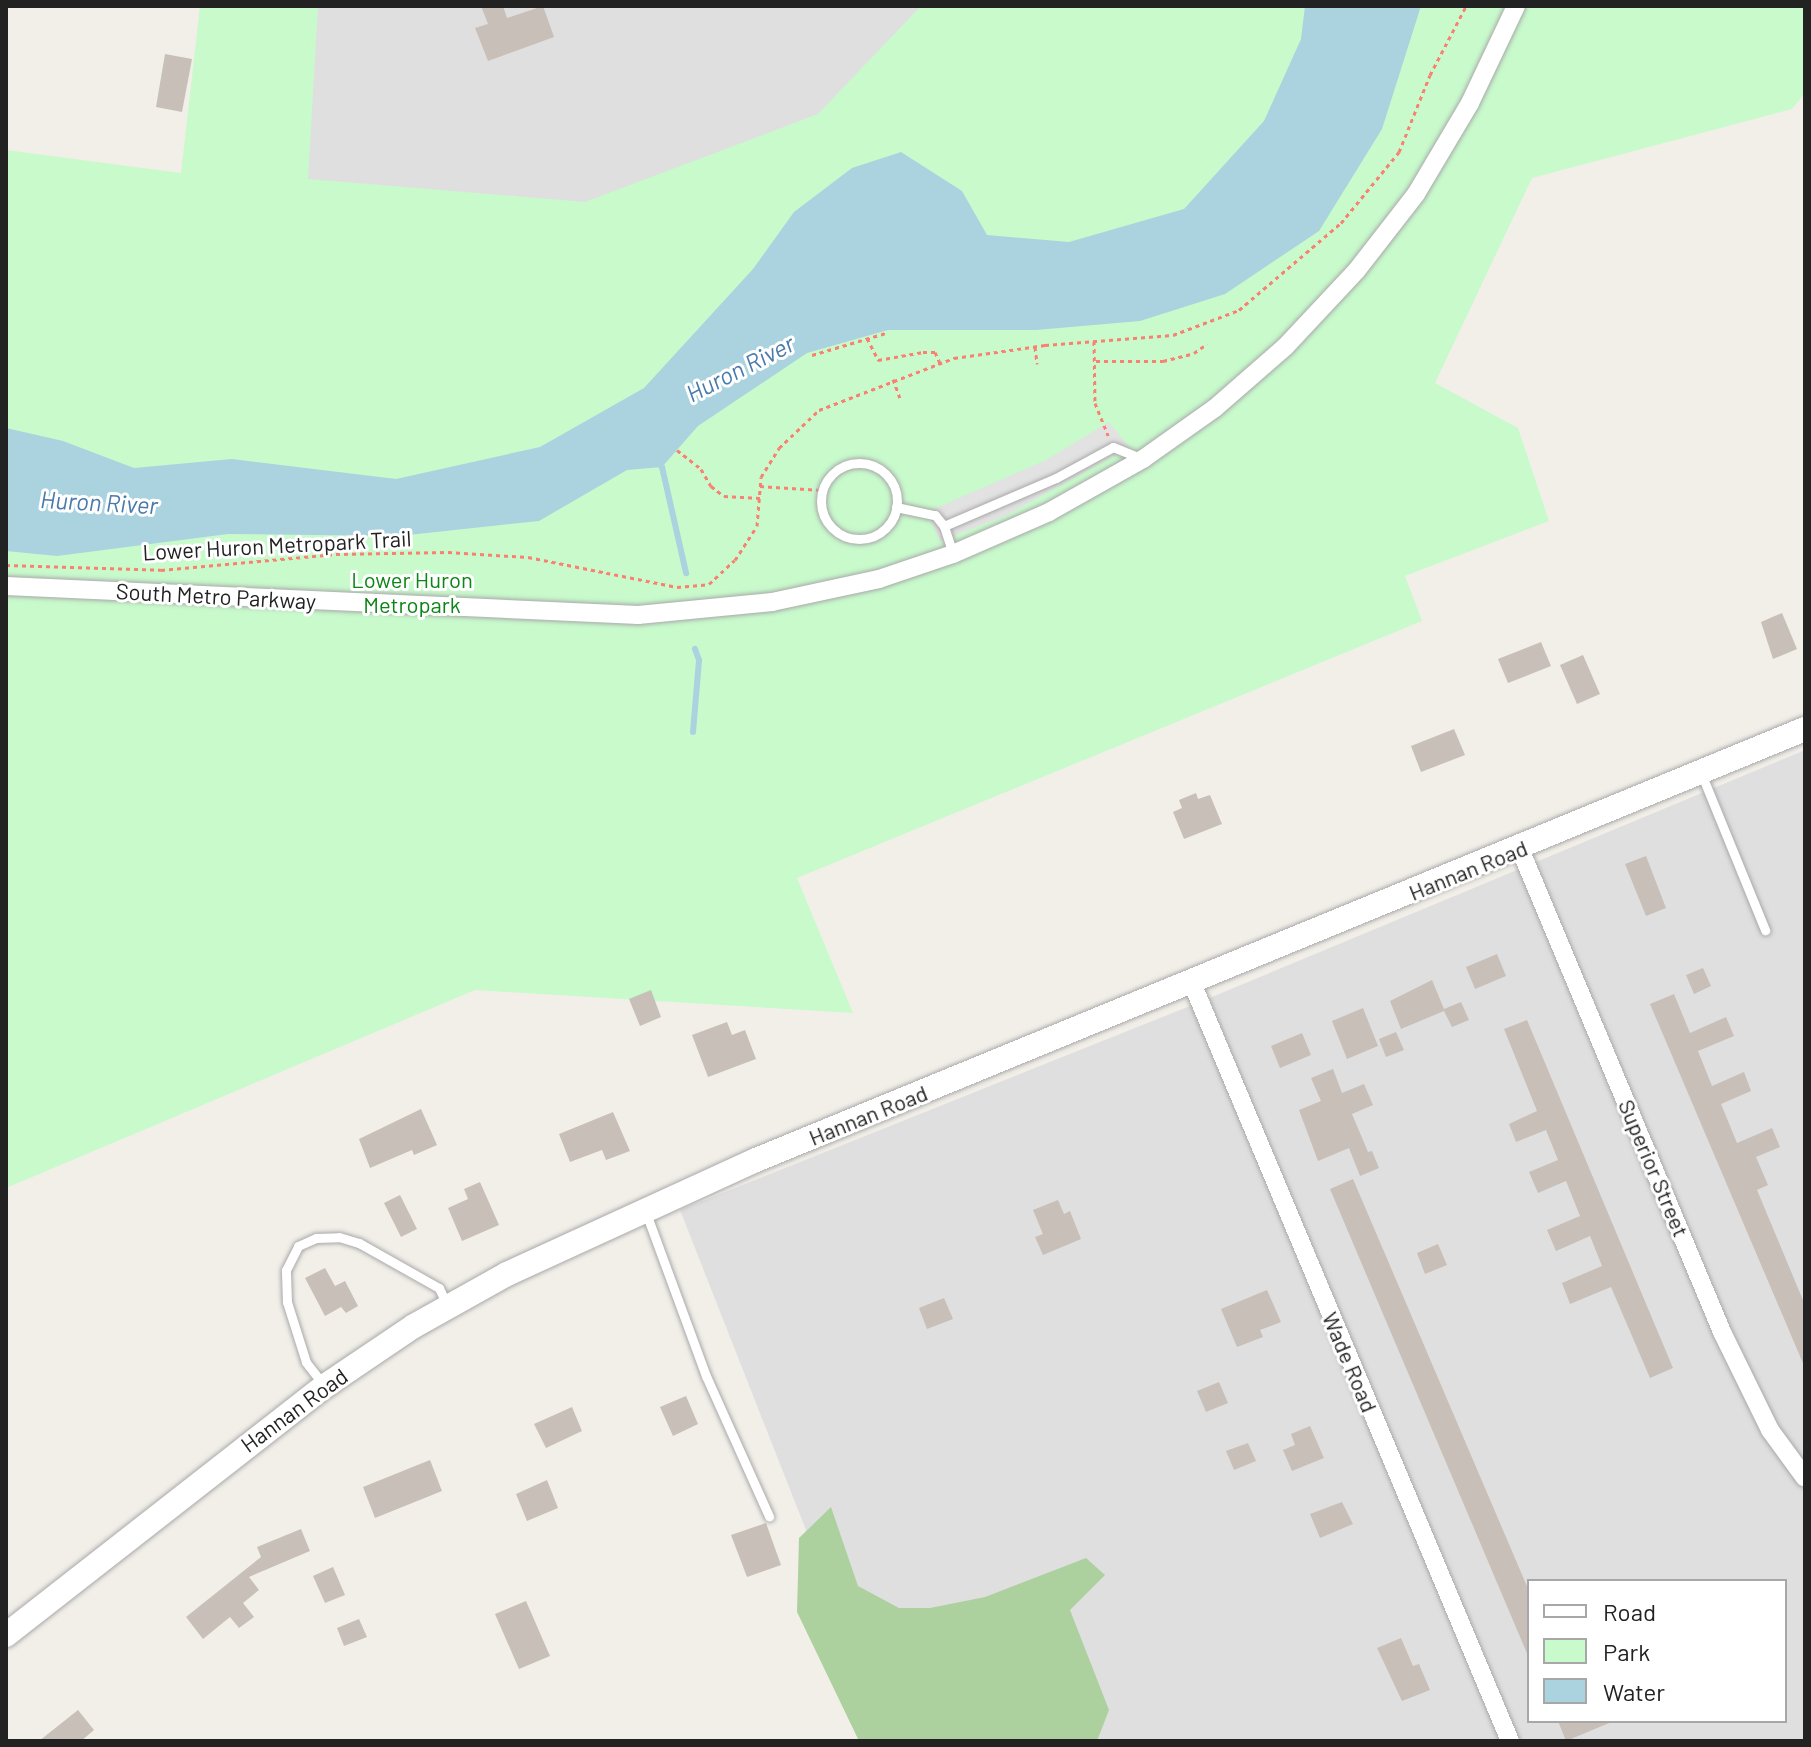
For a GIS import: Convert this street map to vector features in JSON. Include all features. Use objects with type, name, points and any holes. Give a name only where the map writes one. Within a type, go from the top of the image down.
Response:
[{"type":"street","name":"South Metro Parkway","points":[[6,586],[638,615],[772,602],[879,579],[953,554],[1049,512],[1143,459],[1250,379],[1357,270],[1416,194],[1481,82],[1516,6]]},
{"type":"street","name":"Hannan Road","points":[[6,1635],[325,1386],[447,1305],[645,1209],[1805,729]]},
{"type":"street","name":"Superior Street","points":[[1520,849],[1722,1332],[1770,1430],[1805,1478]]},
{"type":"street","name":"Wade Road","points":[[1192,983],[1510,1741]]},
{"type":"lane","points":[[944,526],[1028,491],[1113,447],[1143,459]]},
{"type":"lane","points":[[867,463],[888,476],[895,488],[896,507],[889,525],[878,534],[852,539],[840,534],[824,517],[822,490],[833,472],[843,466],[867,463]]},
{"type":"lane","points":[[896,507],[935,515],[944,526],[953,554]]},
{"type":"lane","points":[[1701,773],[1765,930]]},
{"type":"lane","points":[[645,1209],[706,1376],[769,1516]]},
{"type":"lane","points":[[325,1386],[306,1362],[287,1302],[286,1270],[298,1246],[316,1238],[339,1237],[359,1243],[439,1288],[447,1305]]},
{"type":"path","name":"Lower Huron Metropark Trail","points":[[6,565],[161,570],[336,554],[448,552],[528,557],[677,587],[709,584],[735,560],[757,526],[761,477],[779,448],[819,410],[940,363],[1035,347],[1173,335],[1239,310],[1341,223],[1399,152],[1430,75],[1466,6]]},
{"type":"path","points":[[812,355],[886,333]]},
{"type":"path","points":[[867,338],[878,360],[935,352],[940,363]]},
{"type":"path","points":[[1094,341],[1095,403],[1113,447]]},
{"type":"path","points":[[1096,361],[1163,361],[1194,353],[1207,344]]},
{"type":"path","points":[[1035,347],[1037,364]]},
{"type":"path","points":[[893,379],[900,398]]},
{"type":"path","points":[[677,450],[701,469],[711,486],[724,496],[760,498]]},
{"type":"path","points":[[760,486],[822,490]]},
{"type":"shaded area","points":[[249,6],[1042,6],[1066,100],[417,273],[222,209]]},
{"type":"shaded area","points":[[1109,422],[1129,447],[1005,516],[940,541],[927,512],[1046,460]]},
{"type":"shaded area","points":[[1805,750],[1805,1741],[889,1741],[680,1210],[1200,1002]]},
{"type":"green space","name":"Lower Huron Metropark","points":[[200,6],[318,6],[308,179],[585,202],[818,114],[921,6],[1805,6],[1805,93],[1792,109],[1532,178],[1435,383],[1518,428],[1549,521],[1405,576],[1422,621],[797,878],[853,1013],[475,990],[6,1188],[6,150],[181,173]]},
{"type":"green space","points":[[831,1507],[858,1586],[899,1608],[930,1608],[985,1597],[1086,1558],[1105,1575],[1070,1610],[1109,1710],[1097,1741],[859,1741],[797,1612],[799,1538]]},
{"type":"water","name":"Huron River","points":[[1305,6],[1421,6],[1382,129],[1319,231],[1225,294],[1140,321],[1036,330],[888,330],[807,353],[698,426],[662,467],[627,470],[539,521],[399,536],[228,534],[57,556],[6,551],[6,428],[63,441],[134,468],[232,459],[396,479],[540,447],[644,388],[753,269],[794,212],[852,168],[901,152],[962,191],[987,235],[1069,242],[1184,209],[1264,121],[1301,39]]},
{"type":"building","points":[[481,6],[503,6],[507,18],[543,6],[554,37],[488,61],[475,28],[488,24]]},
{"type":"building","points":[[165,54],[192,59],[182,112],[156,107]]},
{"type":"building","points":[[1782,613],[1797,649],[1773,659],[1761,622]]},
{"type":"building","points":[[1541,642],[1551,666],[1508,683],[1498,659]]},
{"type":"building","points":[[1583,655],[1600,694],[1577,704],[1560,665]]},
{"type":"building","points":[[1454,729],[1465,755],[1421,772],[1411,746]]},
{"type":"building","points":[[1196,793],[1198,799],[1210,795],[1222,824],[1184,839],[1173,812],[1182,808],[1179,800]]},
{"type":"building","points":[[1646,856],[1666,908],[1646,916],[1625,864]]},
{"type":"building","points":[[1497,954],[1506,976],[1475,989],[1466,967]]},
{"type":"building","points":[[1703,968],[1711,986],[1694,994],[1686,975]]},
{"type":"building","points":[[1432,980],[1444,1009],[1461,1002],[1469,1020],[1452,1027],[1444,1011],[1401,1029],[1390,1001]]},
{"type":"building","points":[[651,990],[661,1017],[640,1026],[629,999]]},
{"type":"building","points":[[1674,994],[1690,1033],[1726,1017],[1734,1036],[1698,1051],[1712,1086],[1744,1072],[1751,1091],[1721,1104],[1737,1143],[1772,1128],[1780,1147],[1756,1157],[1768,1185],[1757,1190],[1805,1305],[1805,1368],[1650,1004]]},
{"type":"building","points":[[1363,1008],[1378,1046],[1347,1059],[1332,1021]]},
{"type":"building","points":[[1527,1020],[1673,1368],[1650,1378],[1611,1287],[1570,1304],[1562,1283],[1602,1266],[1590,1236],[1556,1251],[1547,1230],[1580,1216],[1566,1181],[1538,1193],[1529,1172],[1558,1160],[1546,1130],[1516,1142],[1509,1124],[1537,1111],[1504,1029]]},
{"type":"building","points":[[727,1022],[732,1035],[745,1030],[756,1059],[708,1077],[692,1035]]},
{"type":"building","points":[[1396,1032],[1404,1050],[1386,1057],[1379,1039]]},
{"type":"building","points":[[1302,1033],[1311,1055],[1280,1068],[1271,1046]]},
{"type":"building","points":[[1333,1069],[1342,1093],[1364,1084],[1373,1105],[1352,1114],[1368,1152],[1372,1151],[1379,1168],[1360,1176],[1349,1148],[1318,1161],[1299,1110],[1321,1101],[1311,1078]]},
{"type":"building","points":[[421,1109],[437,1145],[414,1155],[412,1150],[370,1168],[359,1139]]},
{"type":"building","points":[[613,1112],[630,1151],[606,1160],[602,1150],[570,1162],[559,1134]]},
{"type":"building","points":[[1353,1179],[1527,1586],[1527,1653],[1330,1189]]},
{"type":"building","points":[[480,1182],[499,1225],[462,1241],[448,1208],[468,1199],[464,1189]]},
{"type":"building","points":[[400,1195],[417,1229],[401,1237],[384,1203]]},
{"type":"building","points":[[1058,1200],[1064,1214],[1070,1211],[1081,1239],[1043,1255],[1035,1237],[1043,1234],[1033,1210]]},
{"type":"building","points":[[1438,1244],[1447,1265],[1425,1274],[1417,1253]]},
{"type":"building","points":[[325,1268],[335,1286],[345,1281],[358,1306],[346,1313],[341,1307],[325,1316],[305,1278]]},
{"type":"building","points":[[1267,1290],[1281,1322],[1260,1330],[1263,1337],[1237,1347],[1221,1309]]},
{"type":"building","points":[[944,1298],[953,1319],[927,1329],[919,1308]]},
{"type":"building","points":[[1219,1382],[1228,1403],[1206,1412],[1197,1391]]},
{"type":"building","points":[[686,1396],[698,1424],[673,1436],[660,1407]]},
{"type":"building","points":[[572,1407],[582,1431],[546,1448],[534,1424]]},
{"type":"building","points":[[1310,1426],[1324,1458],[1292,1471],[1283,1450],[1295,1445],[1291,1434]]},
{"type":"building","points":[[1248,1443],[1256,1461],[1234,1470],[1226,1451]]},
{"type":"building","points":[[430,1460],[442,1491],[375,1518],[363,1487]]},
{"type":"building","points":[[547,1480],[558,1508],[527,1521],[516,1494]]},
{"type":"building","points":[[1342,1502],[1353,1524],[1320,1538],[1310,1514]]},
{"type":"building","points":[[766,1523],[781,1565],[747,1577],[731,1535]]},
{"type":"building","points":[[301,1529],[310,1551],[249,1577],[259,1590],[243,1603],[254,1617],[239,1628],[230,1617],[203,1639],[186,1617],[261,1557],[257,1547]]},
{"type":"building","points":[[333,1567],[345,1595],[325,1603],[313,1576]]},
{"type":"building","points":[[526,1601],[550,1656],[519,1669],[495,1614]]},
{"type":"building","points":[[359,1619],[367,1637],[344,1646],[337,1628]]},
{"type":"building","points":[[1401,1638],[1413,1666],[1419,1664],[1430,1690],[1402,1701],[1377,1648]]},
{"type":"building","points":[[78,1710],[94,1730],[81,1741],[39,1741]]},
{"type":"building","points":[[1559,1723],[1609,1723],[1566,1741]]},
{"type":"waterway","points":[[657,462],[662,467],[686,573]]},
{"type":"waterway","points":[[693,732],[699,660],[695,649]]}]
